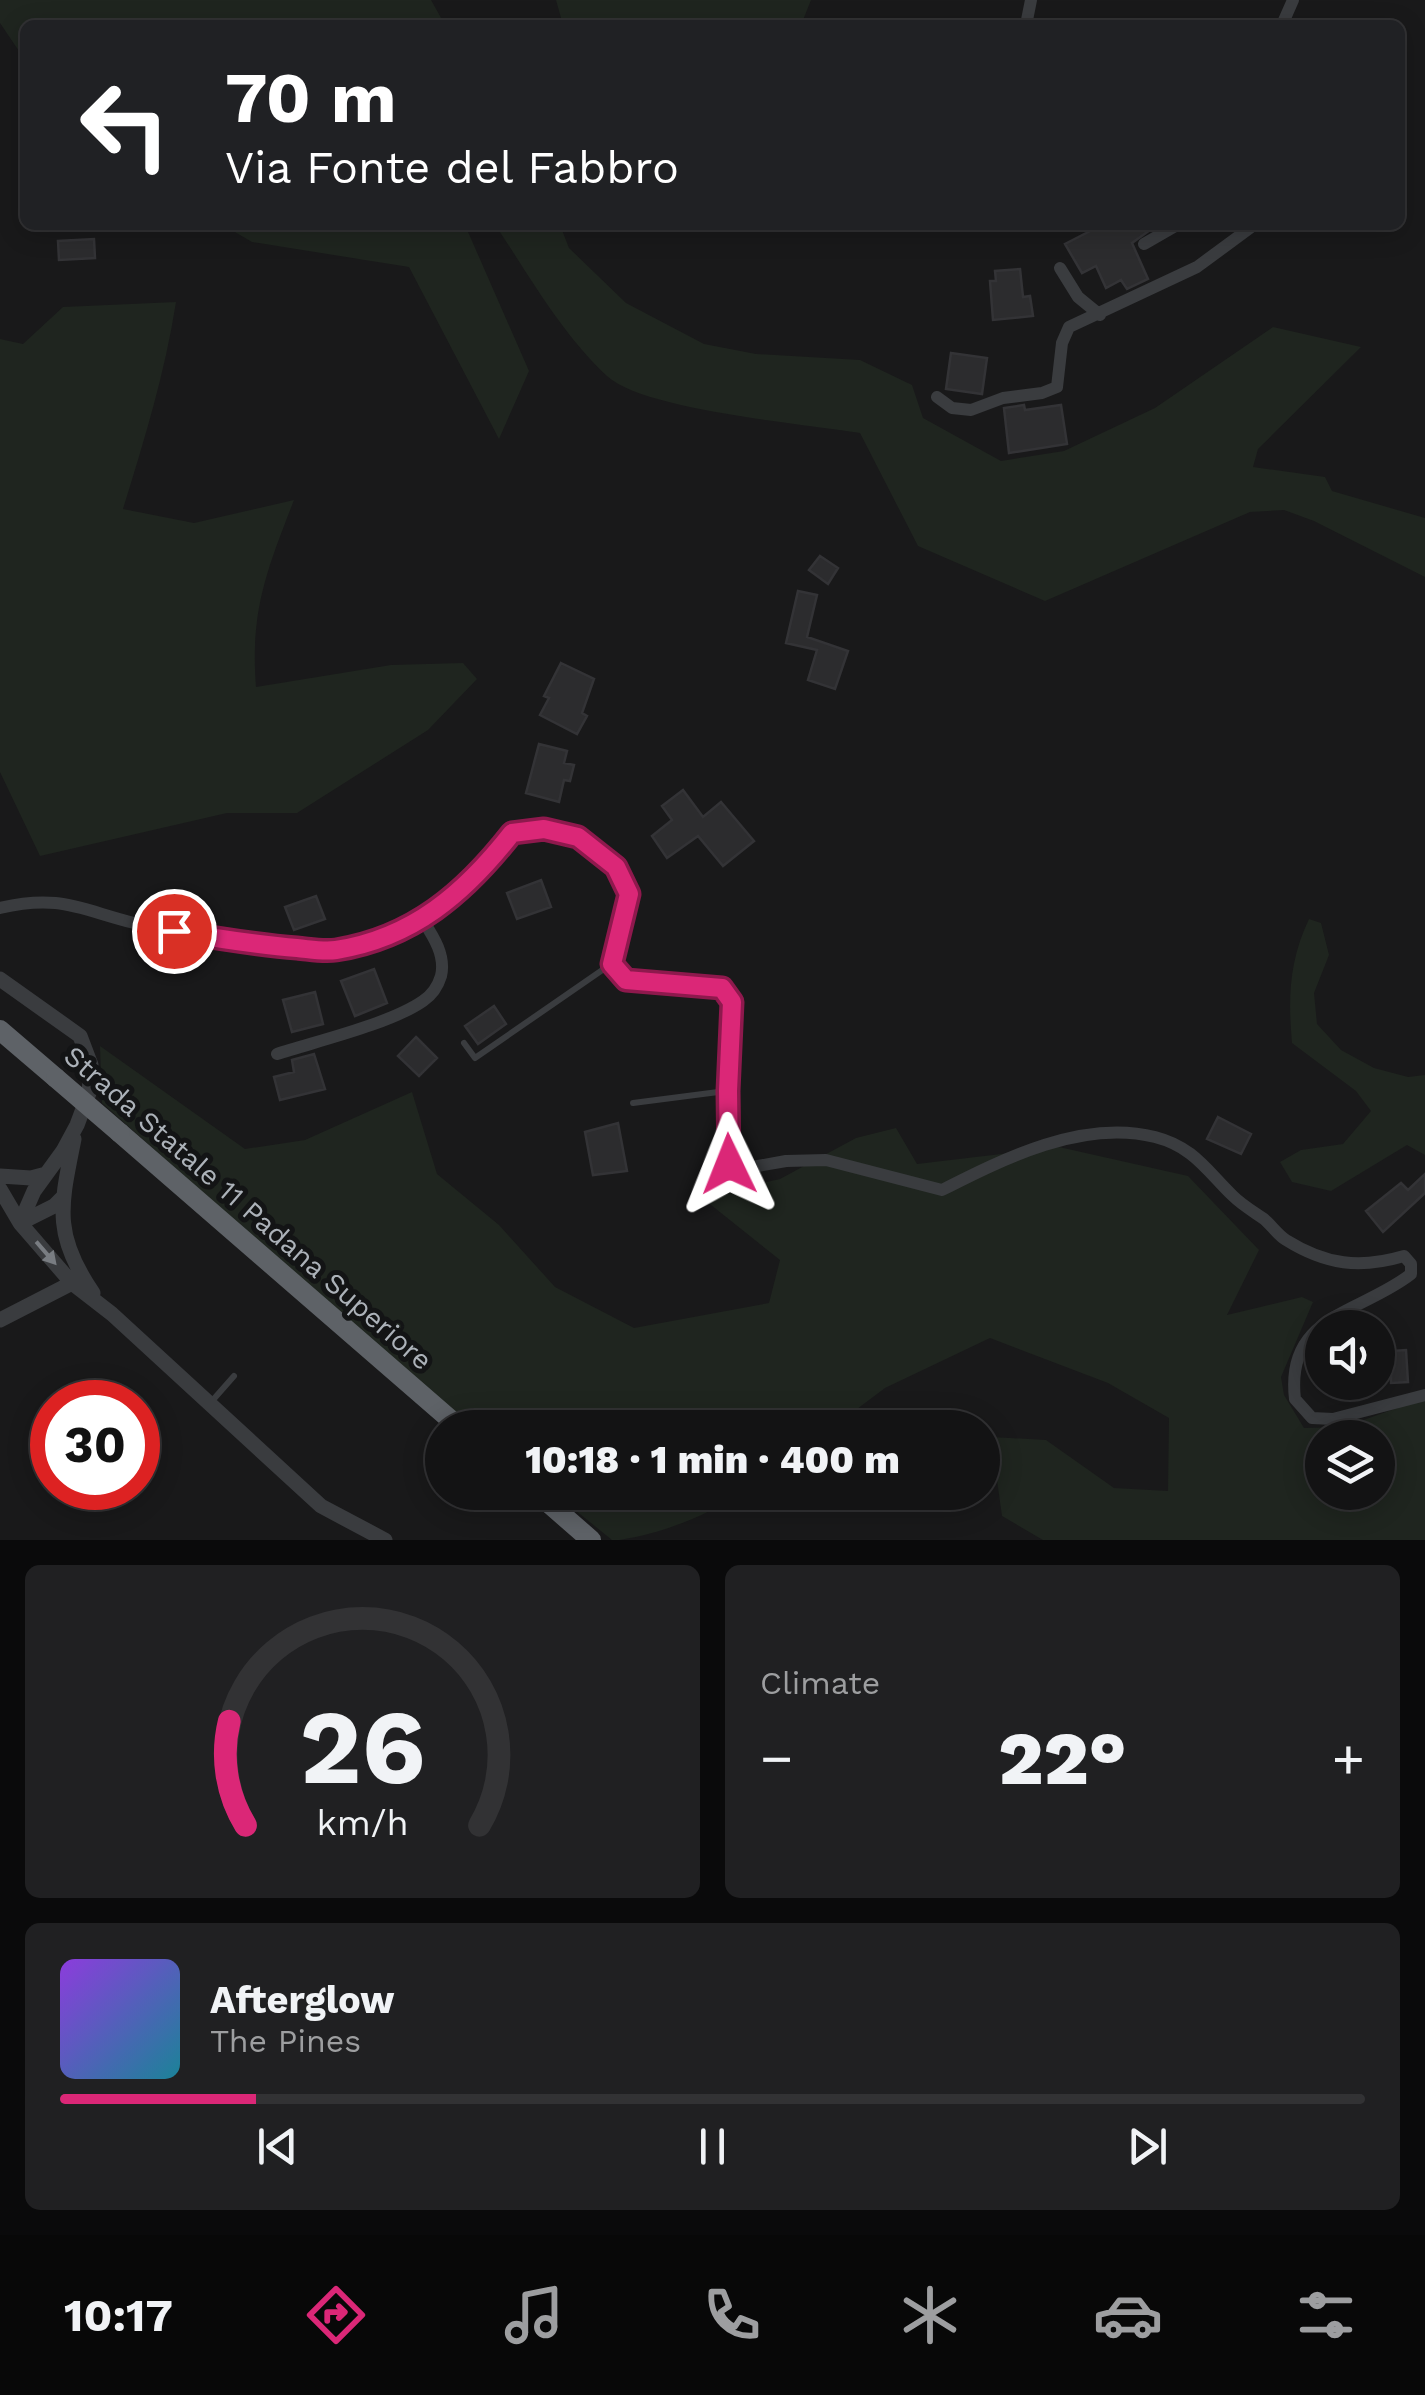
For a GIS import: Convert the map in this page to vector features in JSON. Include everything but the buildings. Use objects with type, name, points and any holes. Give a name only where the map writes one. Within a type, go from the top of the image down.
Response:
[{"type":"highway","name":"Strada Statale 11 Padana Superiore","points":[[0,1030],[439,1410]]},
{"type":"highway","points":[[556,1510],[590,1540]]},
{"type":"street","points":[[1144,244],[1168,230]]},
{"type":"street","points":[[938,397],[952,408],[970,410],[1057,387],[1062,343],[1069,327],[1197,267],[1247,230]]},
{"type":"street","points":[[1060,268],[1078,296],[1100,315]]},
{"type":"street","points":[[0,908],[44,900],[139,925],[208,937],[334,950],[410,928],[488,864],[512,833],[544,829],[578,837],[616,867],[629,894],[612,964],[626,980],[722,988],[732,1002],[729,1164],[742,1169],[786,1160],[826,1160],[942,1190],[997,1162],[1088,1136],[1120,1132],[1156,1137],[1186,1149],[1283,1238],[1314,1255],[1351,1265],[1379,1264],[1404,1256],[1410,1264],[1411,1274],[1394,1287],[1347,1308],[1314,1332],[1296,1357],[1295,1400],[1312,1418],[1346,1416],[1425,1395]]},
{"type":"street","points":[[277,1054],[366,1025],[422,1003],[433,993],[442,961],[422,919]]},
{"type":"street","points":[[0,979],[80,1036],[91,1065],[61,1214],[66,1246],[102,1306]]},
{"type":"street","points":[[20,1223],[76,1126]]},
{"type":"street","points":[[0,1176],[31,1178],[46,1174]]},
{"type":"street","points":[[0,1189],[20,1223],[72,1283],[321,1506],[385,1540]]},
{"type":"street","points":[[20,1223],[54,1206],[62,1197]]},
{"type":"street","points":[[0,1320],[72,1283]]},
{"type":"lane","points":[[464,1042],[475,1058],[612,964]]},
{"type":"lane","points":[[633,1102],[728,1091]]},
{"type":"lane","points":[[209,1405],[234,1376]]},
{"type":"shaded area","points":[[0,0],[431,0],[442,20],[20,20],[20,53],[0,23]]},
{"type":"shaded area","points":[[556,0],[811,0],[803,20],[562,20]]},
{"type":"shaded area","points":[[232,230],[467,230],[529,371],[499,439],[409,267],[252,242]]},
{"type":"shaded area","points":[[499,230],[562,230],[569,248],[626,303],[704,344],[756,354],[860,360],[912,385],[923,418],[1001,461],[1064,451],[1155,408],[1273,327],[1361,347],[1258,449],[1253,467],[1325,477],[1332,491],[1425,518],[1425,577],[1314,521],[1284,510],[1250,512],[1045,601],[918,546],[860,433],[688,407],[626,388],[591,360],[535,287]]},
{"type":"shaded area","points":[[176,302],[160,381],[123,509],[194,523],[294,500],[258,612],[256,687],[391,665],[463,663],[477,679],[428,730],[297,813],[227,813],[40,856],[0,772],[0,339],[23,344],[63,307]]},
{"type":"shaded area","points":[[1309,919],[1321,923],[1329,955],[1314,993],[1317,1024],[1341,1050],[1374,1068],[1408,1077],[1425,1075],[1425,1155],[1407,1145],[1331,1191],[1292,1182],[1280,1162],[1301,1150],[1343,1144],[1371,1111],[1356,1091],[1292,1043],[1292,980],[1297,950]]},
{"type":"shaded area","points":[[100,1046],[245,1149],[305,1140],[412,1092],[437,1174],[499,1225],[555,1287],[634,1328],[769,1303],[780,1260],[701,1197],[780,1179],[856,1138],[896,1128],[917,1164],[1059,1147],[1188,1176],[1259,1250],[1227,1315],[1302,1297],[1313,1302],[1310,1310],[1305,1310],[1305,1321],[1281,1377],[1284,1395],[1305,1428],[1305,1510],[1395,1510],[1395,1420],[1364,1420],[1425,1398],[1425,1540],[1043,1540],[1002,1516],[1000,1437],[1046,1440],[1114,1488],[1168,1491],[1169,1418],[1108,1383],[990,1338],[885,1388],[856,1410],[453,1410],[384,1354],[102,1103]]},
{"type":"shaded area","points":[[575,1510],[711,1510],[669,1528],[612,1540]]},
{"type":"route","points":[[174,931],[271,946],[334,950],[410,928],[488,864],[512,833],[544,829],[578,837],[616,867],[629,894],[612,964],[626,980],[722,988],[732,1002],[729,1164]]}]
